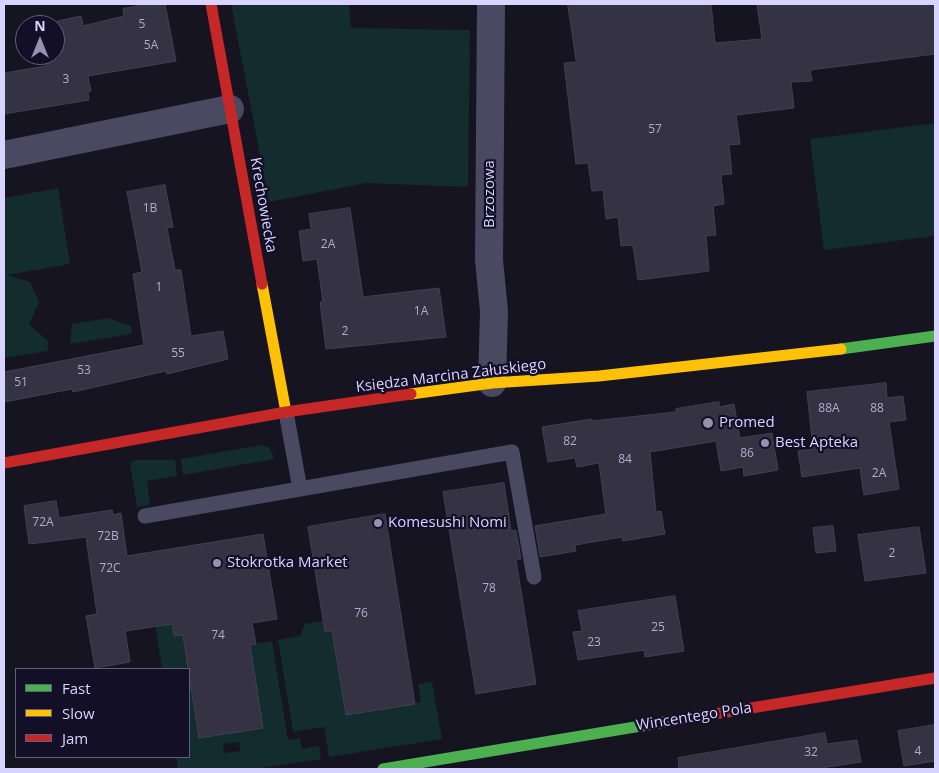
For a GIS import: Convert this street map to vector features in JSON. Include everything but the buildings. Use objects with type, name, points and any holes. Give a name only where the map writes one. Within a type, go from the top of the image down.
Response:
[{"type":"street","name":"Krechowiecka","points":[[211,4],[286,412]]},
{"type":"street","name":"Brzozowa","points":[[491,4],[489,260],[494,311],[492,383]]},
{"type":"street","points":[[4,155],[230,109]]},
{"type":"street","name":"Księdza Marcina Załuskiego","points":[[4,463],[286,412],[492,383],[599,376],[935,336]]},
{"type":"street","name":"Wincentego Pola","points":[[383,769],[454,763],[935,678]]},
{"type":"lane","points":[[286,412],[300,489]]},
{"type":"lane","points":[[144,516],[512,452],[534,577]]},
{"type":"green space","points":[[231,4],[349,4],[351,28],[470,30],[468,187],[366,183],[269,202]]},
{"type":"green space","points":[[935,123],[935,236],[824,250],[810,139]]},
{"type":"green space","points":[[58,188],[70,264],[7,275],[30,282],[39,302],[29,324],[48,341],[48,351],[4,358],[4,198]]},
{"type":"green space","points":[[108,318],[131,326],[132,334],[70,344],[72,324]]},
{"type":"green space","points":[[261,445],[270,448],[274,459],[183,475],[181,459]]},
{"type":"green space","points":[[136,460],[175,460],[177,476],[147,481],[150,505],[137,507],[130,463]]},
{"type":"green space","points":[[160,550],[174,636],[183,635],[188,668],[162,668],[144,553]]},
{"type":"green space","points":[[323,621],[325,632],[332,631],[346,715],[421,702],[418,684],[432,682],[442,739],[329,757],[324,727],[293,732],[278,640],[300,636],[305,624]]},
{"type":"green space","points":[[272,641],[288,740],[300,738],[302,749],[319,746],[321,759],[254,769],[178,769],[176,758],[190,758],[190,680],[199,738],[263,728],[250,645]],"holes":[[[239,742],[240,751],[224,753],[223,744]]]},
{"type":"traffic: fast","points":[[841,349],[935,336]]},
{"type":"traffic: fast","points":[[383,769],[665,722]]},
{"type":"traffic: slow","points":[[262,284],[286,412]]},
{"type":"traffic: slow","points":[[411,394],[492,383],[599,376],[841,349]]},
{"type":"traffic: jam","points":[[211,4],[262,284]]},
{"type":"traffic: jam","points":[[4,463],[286,412],[411,394]]},
{"type":"traffic: jam","points":[[665,722],[935,678]]},
{"type":"place","name":"Promed","points":[[708,423]]},
{"type":"place","name":"Best Apteka","points":[[765,443]]},
{"type":"place","name":"Komesushi Nomi","points":[[378,523]]},
{"type":"place","name":"Stokrotka Market","points":[[217,563]]}]
